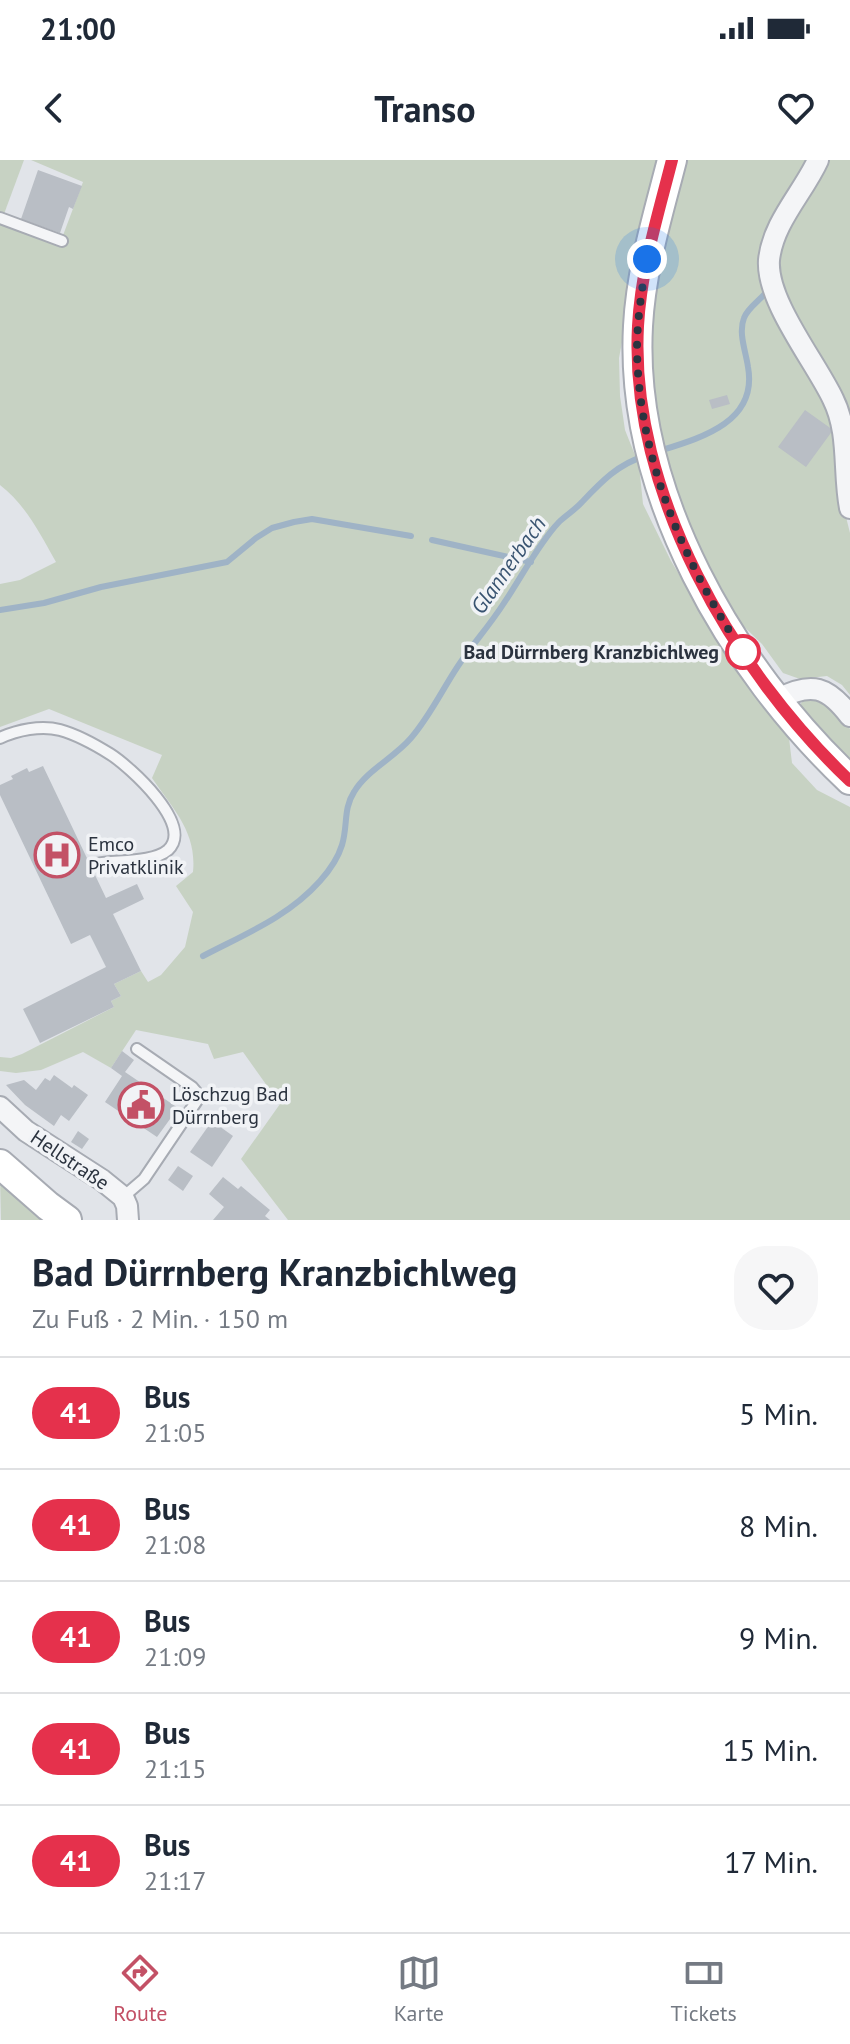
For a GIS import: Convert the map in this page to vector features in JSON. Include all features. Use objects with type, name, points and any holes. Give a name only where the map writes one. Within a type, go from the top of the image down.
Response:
[{"type":"main road","points":[[672,160],[647,259],[638,325],[639,382],[652,457],[669,510],[692,565],[718,614],[778,699],[827,759],[850,780]]},
{"type":"main road","points":[[0,1164],[67,1220]]},
{"type":"street","points":[[818,160],[779,226],[769,259],[770,276],[782,309],[834,400],[840,417],[850,508]]},
{"type":"street","points":[[778,699],[798,690],[819,690],[838,701],[850,716]]},
{"type":"street","name":"Hellstraße","points":[[0,1107],[36,1139],[102,1180],[123,1197],[128,1220]]},
{"type":"lane","points":[[0,218],[62,241]]},
{"type":"lane","points":[[0,738],[34,728],[57,729],[81,738],[112,755],[141,780],[162,804],[171,819],[174,838],[165,852],[136,860],[96,864]]},
{"type":"lane","points":[[123,1197],[144,1179],[198,1099],[192,1087],[137,1049]]},
{"type":"green space","points":[[0,160],[24,160],[4,214],[0,213]]},
{"type":"green space","points":[[31,160],[660,160],[619,358],[625,430],[639,465],[643,504],[671,561],[740,675],[789,738],[792,763],[817,790],[850,807],[850,1220],[288,1220],[241,1159],[280,1104],[243,1052],[214,1059],[208,1044],[136,1030],[111,1068],[83,1052],[41,1070],[0,1071],[0,1057],[11,1058],[22,1054],[114,1007],[111,1001],[121,996],[114,984],[141,971],[148,982],[161,975],[185,947],[193,912],[176,886],[193,872],[191,845],[182,822],[152,778],[162,755],[49,709],[0,727],[0,584],[20,580],[56,562],[25,511],[0,485],[0,223],[59,246],[83,182]]},
{"type":"green space","points":[[681,160],[810,160],[774,259],[822,160],[850,160],[850,453],[837,426],[845,513],[850,533],[850,695],[842,685],[827,676],[800,679],[783,673],[762,644],[719,598],[687,522],[662,449],[655,413],[648,334],[652,280]]},
{"type":"green space","points":[[804,699],[829,704],[850,729],[850,767],[800,705]]},
{"type":"green space","points":[[0,1176],[52,1220],[1,1220]]},
{"type":"building","points":[[38,170],[82,186],[73,209],[69,207],[60,233],[21,219]]},
{"type":"building","points":[[727,395],[730,404],[712,409],[709,400]]},
{"type":"building","points":[[805,410],[833,430],[806,467],[778,447]]},
{"type":"building","name":"Emco Privatklinik","points":[[43,766],[106,898],[137,884],[144,899],[113,914],[141,971],[114,984],[121,996],[111,1001],[114,1007],[40,1043],[23,1009],[106,967],[90,935],[71,944],[0,795],[0,785],[13,779],[11,776],[27,768],[29,772]]},
{"type":"building","name":"Löschzug Bad Dürrnberg","points":[[122,1051],[134,1060],[125,1072],[178,1108],[157,1137],[105,1102],[122,1076],[111,1068]]},
{"type":"building","points":[[54,1075],[88,1095],[69,1121],[61,1115],[54,1126],[25,1105],[6,1085],[24,1080],[36,1090],[45,1078],[50,1081]]},
{"type":"building","points":[[212,1121],[233,1136],[212,1167],[190,1152]]},
{"type":"building","points":[[78,1131],[89,1139],[82,1149],[71,1142]]},
{"type":"building","points":[[178,1166],[193,1176],[183,1191],[168,1180]]},
{"type":"building","points":[[223,1177],[238,1189],[241,1186],[270,1210],[265,1216],[270,1220],[213,1220],[224,1207],[209,1194]]},
{"type":"waterway","name":"Glannerbach","points":[[659,451],[723,425],[744,402],[749,386],[742,324],[748,310],[768,290]]},
{"type":"waterway","name":"Glannerbach","points":[[203,956],[280,915],[320,881],[340,850],[348,805],[359,784],[418,730],[552,530],[610,474],[645,456]]},
{"type":"waterway","points":[[0,610],[227,562],[272,528],[294,522],[312,519],[411,536]]},
{"type":"waterway","points":[[432,540],[531,562]]},
{"type":"bus line","name":"41","points":[[672,160],[647,259],[638,325],[639,382],[652,457],[673,520],[718,614],[778,699],[827,759],[850,781]]},
{"type":"place","name":"Bad Dürrnberg Kranzbichlweg","points":[[743,652]]},
{"type":"place","name":"Emco Privatklinik","points":[[57,855]]},
{"type":"place","name":"Löschzug Bad Dürrnberg","points":[[141,1105]]},
{"type":"route","points":[[647,259],[637,350],[639,382],[652,457],[692,565],[746,657],[743,652]]}]
